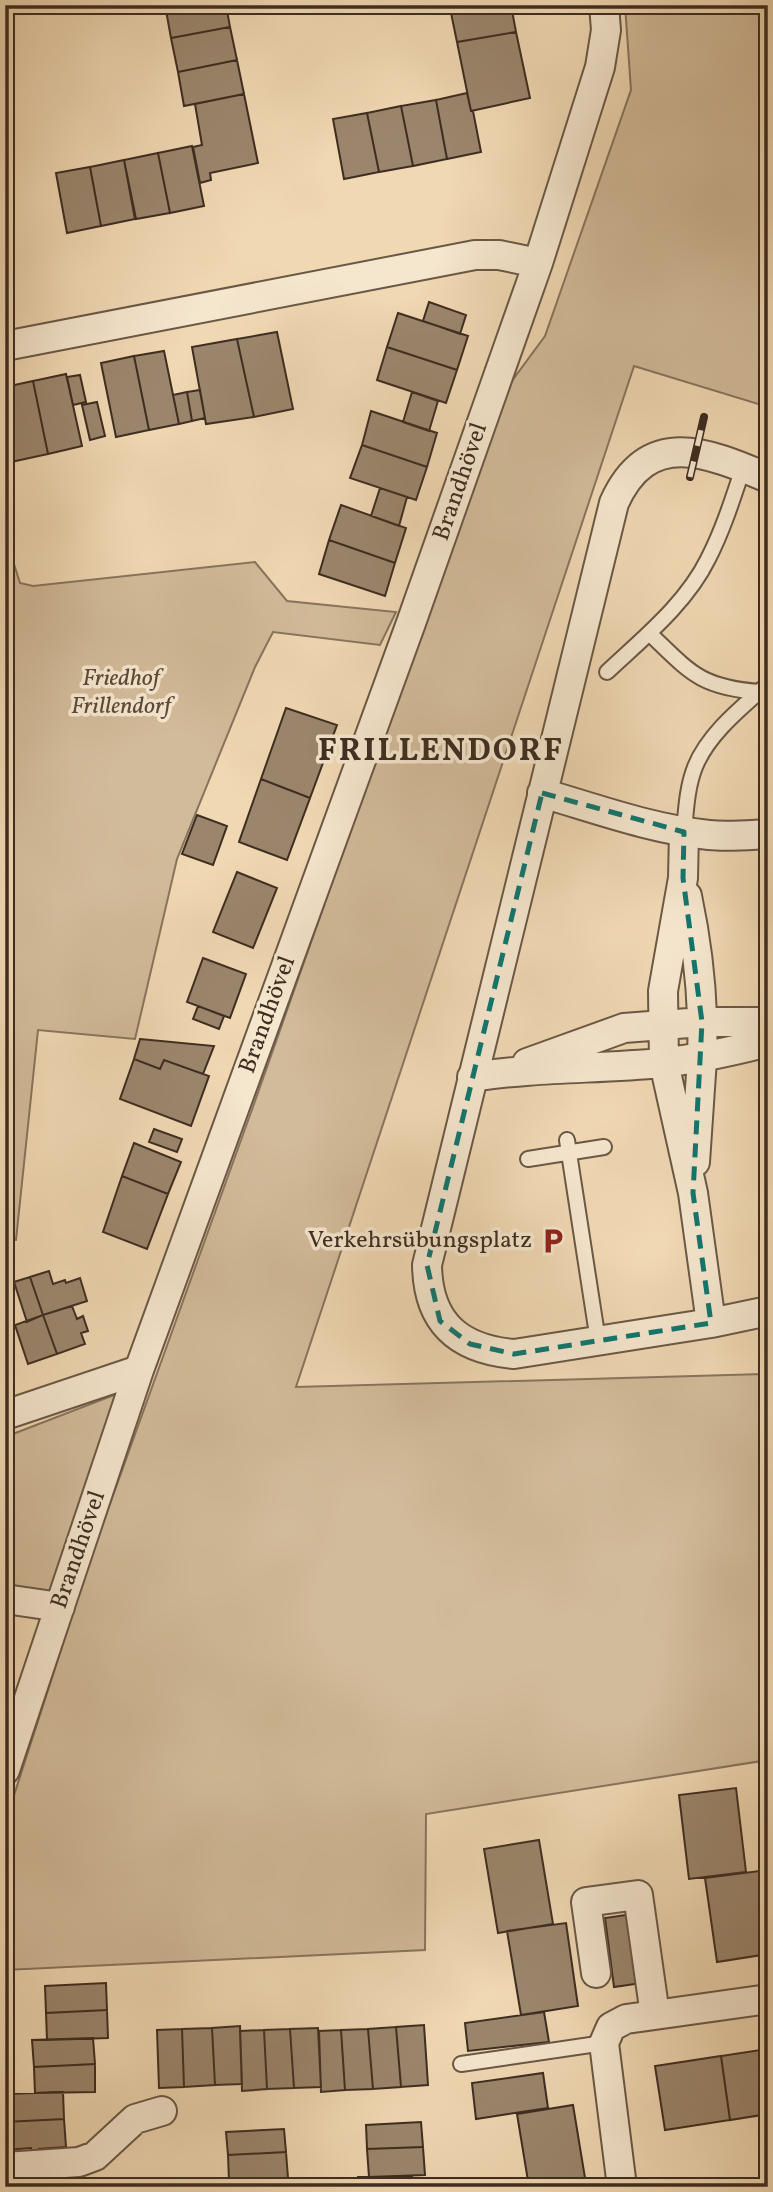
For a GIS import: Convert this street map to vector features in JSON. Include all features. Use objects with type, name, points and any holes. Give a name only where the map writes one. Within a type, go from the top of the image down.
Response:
[{"type":"street","name":"Brandhövel","points":[[5,1770],[139,1370],[411,623],[538,263],[600,67],[606,30],[604,5]]},
{"type":"street","points":[[5,346],[475,255],[499,255],[538,263]]},
{"type":"street","points":[[755,473],[722,460],[680,451],[652,458],[635,469],[622,484],[614,503],[426,1265],[427,1283],[440,1321],[470,1344],[491,1352],[514,1354],[711,1323],[768,1311]]},
{"type":"street","points":[[542,793],[653,826],[684,832],[712,836],[768,834]]},
{"type":"street","points":[[684,832],[683,878],[663,991],[664,1063],[693,1193],[711,1323]]},
{"type":"street","points":[[683,878],[692,921],[702,1022],[693,1193]]},
{"type":"street","points":[[505,1072],[571,1045],[624,1028],[702,1022],[768,1022]]},
{"type":"street","points":[[472,1077],[505,1072],[664,1063],[768,1042]]},
{"type":"street","points":[[5,1415],[139,1370]]},
{"type":"street","points":[[5,1599],[60,1607]]},
{"type":"street","points":[[596,1973],[586,1902],[638,1895],[655,2015]]},
{"type":"street","points":[[622,2187],[604,2043],[611,2027],[626,2019],[768,1998]]},
{"type":"street","points":[[5,2167],[79,2162],[95,2156],[135,2119],[162,2111]]},
{"type":"lane","points":[[607,672],[649,633],[687,591],[708,561],[755,473]]},
{"type":"lane","points":[[649,633],[703,681],[734,690],[763,688]]},
{"type":"lane","points":[[684,832],[688,792],[695,766],[718,731],[763,688]]},
{"type":"lane","points":[[569,1146],[597,1341]]},
{"type":"lane","points":[[528,1158],[569,1146],[604,1147]]},
{"type":"lane","points":[[461,2064],[604,2043]]},
{"type":"highlighted area","points":[[542,793],[684,832],[683,878],[702,1022],[693,1193],[711,1323],[514,1354],[470,1344],[440,1321],[427,1265]]},
{"type":"green space","points":[[625,5],[768,5],[768,407],[634,366],[296,1387],[768,1374],[768,1760],[426,1814],[425,1950],[5,1970],[5,1823],[93,1551],[506,389],[545,336],[631,90]]},
{"type":"green space","name":"Friedhof Frillendorf","points":[[5,536],[20,583],[33,586],[255,562],[287,601],[396,612],[380,645],[273,632],[255,667],[177,859],[135,1039],[38,1030],[16,1240],[5,1239]]},
{"type":"green space","points":[[127,1390],[57,1598],[5,1586],[5,1437]]},
{"type":"building","points":[[165,5],[226,5],[230,27],[171,38]]},
{"type":"building","points":[[464,5],[511,5],[516,32],[457,42],[450,8]]},
{"type":"building","points":[[230,27],[237,60],[178,72],[171,38]]},
{"type":"building","points":[[516,32],[530,98],[471,111],[457,42]]},
{"type":"building","points":[[237,60],[244,94],[184,106],[178,72]]},
{"type":"building","points":[[467,93],[481,152],[447,159],[436,100]]},
{"type":"building","points":[[244,94],[258,163],[210,173],[211,180],[200,183],[193,147],[202,145],[195,104]]},
{"type":"building","points":[[436,100],[447,159],[413,166],[401,106]]},
{"type":"building","points":[[401,106],[413,166],[379,172],[367,113]]},
{"type":"building","points":[[367,113],[379,172],[344,179],[333,119]]},
{"type":"building","points":[[192,146],[204,206],[170,213],[158,153]]},
{"type":"building","points":[[158,153],[170,213],[136,219],[124,160]]},
{"type":"building","points":[[124,160],[135,219],[101,226],[90,167]]},
{"type":"building","points":[[90,167],[101,226],[67,233],[56,173]]},
{"type":"building","points":[[429,302],[466,315],[460,334],[423,321]]},
{"type":"building","points":[[398,313],[468,336],[457,370],[387,347]]},
{"type":"building","points":[[277,332],[293,409],[254,417],[237,339]]},
{"type":"building","points":[[237,339],[254,417],[206,424],[192,347]]},
{"type":"building","points":[[387,347],[457,370],[446,403],[377,380]]},
{"type":"building","points":[[164,351],[179,424],[149,430],[134,356]]},
{"type":"building","points":[[134,356],[149,430],[116,437],[101,363]]},
{"type":"building","points":[[66,374],[82,446],[48,454],[33,381]]},
{"type":"building","points":[[80,375],[86,402],[73,405],[67,377]]},
{"type":"building","points":[[33,381],[48,454],[11,462],[5,431],[5,387]]},
{"type":"building","points":[[200,390],[205,418],[192,421],[187,392]]},
{"type":"building","points":[[187,392],[192,421],[179,424],[173,395]]},
{"type":"building","points":[[412,392],[438,401],[429,431],[403,422]]},
{"type":"building","points":[[97,402],[105,436],[90,440],[82,405]]},
{"type":"building","points":[[371,411],[437,433],[427,467],[362,445]]},
{"type":"building","points":[[362,445],[427,467],[416,500],[350,478]]},
{"type":"building","points":[[380,488],[407,497],[399,526],[371,516]]},
{"type":"building","points":[[341,505],[406,528],[395,563],[329,540]]},
{"type":"building","points":[[329,540],[395,563],[385,596],[319,574]]},
{"type":"building","points":[[286,708],[337,725],[310,798],[261,779]]},
{"type":"building","points":[[261,779],[310,798],[287,860],[239,842]]},
{"type":"building","points":[[197,815],[227,826],[213,865],[182,854]]},
{"type":"building","points":[[237,872],[277,888],[253,948],[213,932]]},
{"type":"building","points":[[203,958],[246,974],[230,1018],[187,1002]]},
{"type":"building","points":[[198,1006],[224,1016],[219,1029],[193,1019]]},
{"type":"building","points":[[140,1039],[214,1046],[203,1074],[164,1060],[160,1069],[134,1059]]},
{"type":"building","points":[[134,1059],[160,1069],[164,1060],[209,1076],[191,1126],[120,1099]]},
{"type":"building","points":[[154,1129],[182,1139],[177,1152],[149,1142]]},
{"type":"building","points":[[134,1143],[181,1162],[168,1194],[122,1176]]},
{"type":"building","points":[[122,1176],[168,1194],[147,1249],[103,1232]]},
{"type":"building","points":[[49,1271],[53,1284],[80,1278],[87,1301],[43,1315],[30,1277]]},
{"type":"building","points":[[30,1277],[43,1315],[27,1322],[14,1282]]},
{"type":"building","points":[[72,1306],[77,1319],[83,1316],[88,1331],[81,1333],[85,1344],[57,1354],[43,1315]]},
{"type":"building","points":[[43,1315],[57,1354],[28,1364],[15,1325]]},
{"type":"building","points":[[736,1788],[746,1872],[689,1879],[679,1795]]},
{"type":"building","points":[[539,1840],[553,1924],[498,1933],[484,1849]]},
{"type":"building","points":[[759,1871],[768,1928],[768,1954],[717,1962],[705,1878]]},
{"type":"building","points":[[633,1914],[642,1983],[614,1987],[605,1918]]},
{"type":"building","points":[[566,1923],[578,2006],[521,2015],[507,1931]]},
{"type":"building","points":[[106,1983],[107,2010],[46,2013],[45,1986]]},
{"type":"building","points":[[107,2010],[108,2038],[47,2040],[46,2013]]},
{"type":"building","points":[[544,2012],[549,2042],[468,2051],[465,2023]]},
{"type":"building","points":[[424,2025],[428,2085],[401,2087],[396,2027]]},
{"type":"building","points":[[240,2026],[242,2084],[215,2085],[212,2028]]},
{"type":"building","points":[[396,2027],[401,2087],[373,2089],[368,2029]]},
{"type":"building","points":[[212,2028],[215,2085],[184,2087],[182,2029]]},
{"type":"building","points":[[318,2028],[321,2087],[294,2088],[290,2029]]},
{"type":"building","points":[[182,2029],[184,2087],[159,2088],[157,2030]]},
{"type":"building","points":[[290,2029],[294,2088],[267,2089],[264,2030]]},
{"type":"building","points":[[368,2029],[373,2089],[345,2090],[341,2030]]},
{"type":"building","points":[[264,2030],[267,2089],[242,2091],[240,2031]]},
{"type":"building","points":[[341,2030],[345,2090],[321,2092],[319,2031]]},
{"type":"building","points":[[93,2038],[95,2064],[34,2067],[32,2040]]},
{"type":"building","points":[[768,2049],[768,2114],[730,2120],[721,2056]]},
{"type":"building","points":[[721,2056],[730,2120],[665,2130],[655,2066]]},
{"type":"building","points":[[95,2064],[95,2092],[35,2093],[34,2067]]},
{"type":"building","points":[[543,2073],[548,2108],[476,2119],[472,2083]]},
{"type":"building","points":[[63,2092],[64,2119],[5,2122],[5,2094]]},
{"type":"building","points":[[573,2105],[586,2184],[570,2187],[529,2187],[517,2114]]},
{"type":"building","points":[[64,2119],[66,2147],[39,2151],[31,2151],[31,2148],[5,2150],[5,2122]]},
{"type":"building","points":[[421,2122],[423,2147],[367,2149],[366,2125]]},
{"type":"building","points":[[284,2129],[286,2152],[228,2155],[226,2132]]},
{"type":"building","points":[[423,2147],[425,2175],[369,2177],[367,2149]]},
{"type":"building","points":[[286,2152],[288,2178],[229,2181],[228,2155]]},
{"type":"building","points":[[412,2176],[412,2187],[358,2187],[358,2177]]},
{"type":"building","points":[[283,2178],[284,2187],[226,2187],[226,2181]]},
{"type":"railway","points":[[690,477],[704,417]]},
{"type":"place","name":"Verkehrsübungsplatz","points":[[553,1241]]},
{"type":"district","name":"FRILLENDORF","points":[[441,752]]}]
